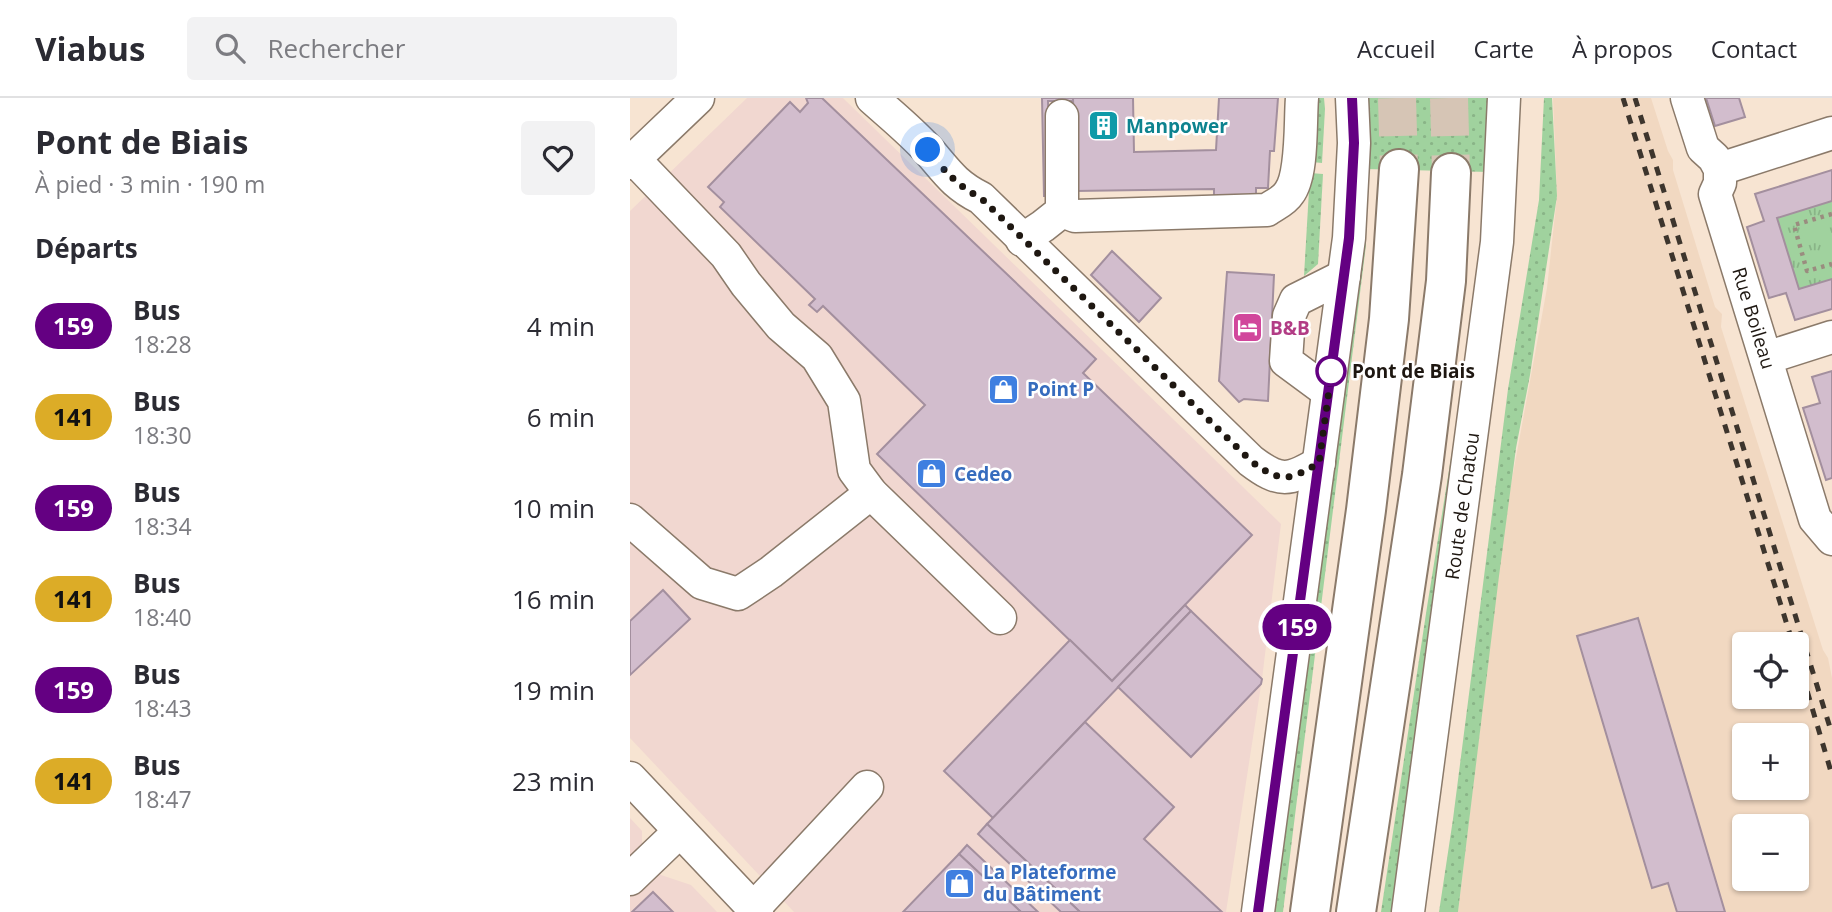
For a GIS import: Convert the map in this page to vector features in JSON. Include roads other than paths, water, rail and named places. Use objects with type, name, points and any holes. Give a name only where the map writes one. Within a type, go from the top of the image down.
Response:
[{"type":"highway","points":[[1310,912],[1388,332],[1399,169]]},
{"type":"highway","points":[[1356,912],[1422,475],[1446,281],[1451,173]]},
{"type":"street","points":[[698,98],[632,161],[726,255],[781,326],[817,357],[844,401],[854,470],[871,493],[1000,618]]},
{"type":"street","points":[[872,98],[928,150],[965,190],[981,198],[1251,461],[1261,469],[1284,479],[1298,475],[1319,463]]},
{"type":"street","points":[[1062,211],[1075,216],[1267,210],[1289,194],[1295,182],[1302,98]]},
{"type":"street","points":[[1258,912],[1349,238],[1354,143],[1352,98]]},
{"type":"street","name":"Route de Chatou","points":[[1408,912],[1497,242],[1504,98]]},
{"type":"street","points":[[1687,98],[1703,148],[1714,158],[1720,169],[1832,133]]},
{"type":"street","points":[[1062,116],[1062,211]]},
{"type":"street","name":"Rue Boileau","points":[[1720,169],[1720,183],[1715,194],[1815,519],[1832,539]]},
{"type":"street","points":[[1022,240],[1062,211]]},
{"type":"street","points":[[1328,392],[1286,361],[1289,316],[1296,300],[1344,276]]},
{"type":"street","points":[[1766,358],[1832,337]]},
{"type":"street","points":[[630,520],[702,583],[738,594],[771,572],[871,493]]},
{"type":"street","points":[[630,778],[756,910],[867,787]]},
{"type":"street","points":[[630,879],[680,831]]},
{"type":"tunnel","points":[[1397,98],[1399,169]]},
{"type":"tunnel","points":[[1449,98],[1451,173]]},
{"type":"railway","points":[[1623,98],[1789,632]]},
{"type":"railway","points":[[1635,98],[1832,734]]},
{"type":"railway","points":[[1809,697],[1832,775]]},
{"type":"place","name":"Manpower","points":[[1103,126]]},
{"type":"place","name":"B&B","points":[[1247,328]]},
{"type":"place","name":"Pont de Biais","points":[[1331,371]]},
{"type":"place","name":"Point P","points":[[1004,389]]},
{"type":"place","name":"Cedeo","points":[[931,474]]},
{"type":"place","name":"La Plateforme du Bâtiment","points":[[960,883]]}]
